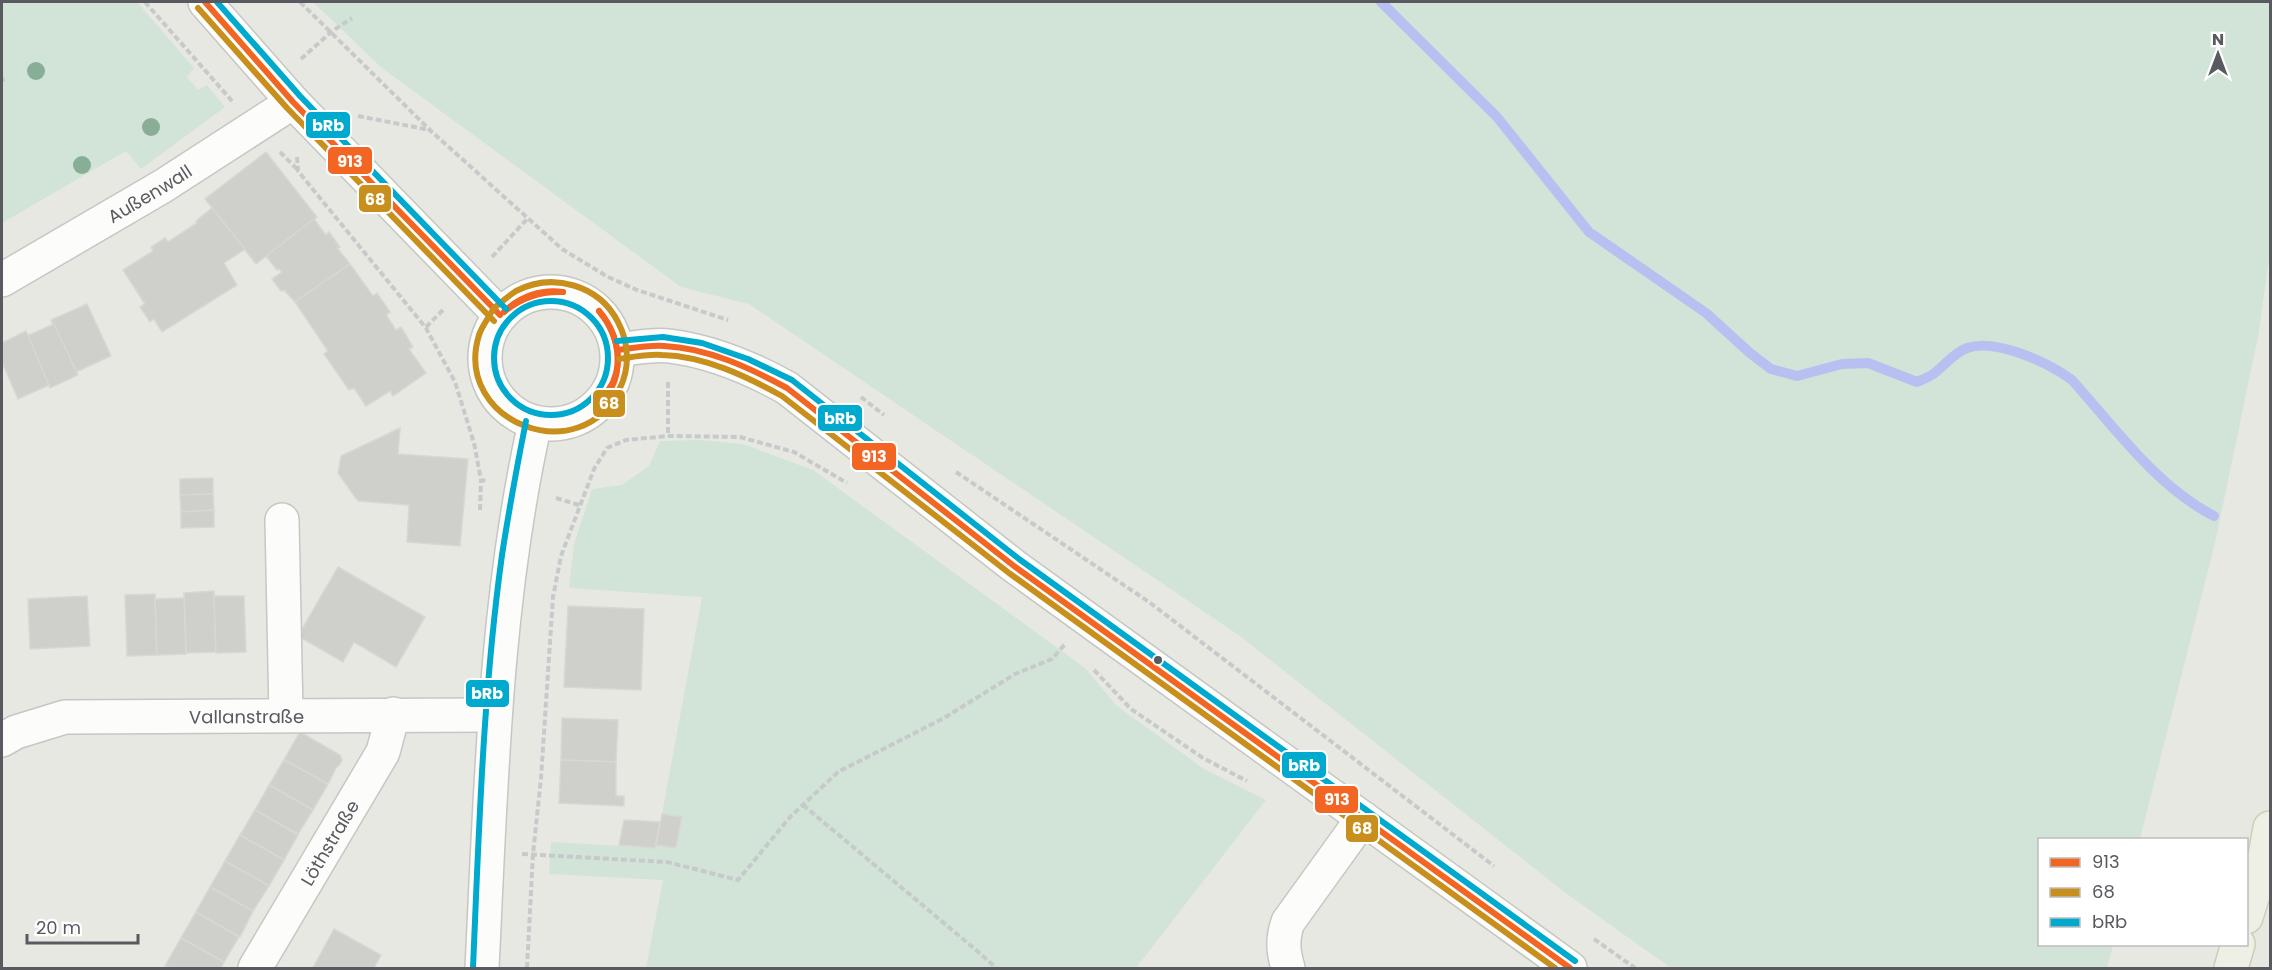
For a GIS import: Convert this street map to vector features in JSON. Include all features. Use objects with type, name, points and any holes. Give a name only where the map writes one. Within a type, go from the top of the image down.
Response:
[{"type":"main road","points":[[2248,914],[2269,845]]},
{"type":"main road","points":[[2231,969],[2238,946]]},
{"type":"street","points":[[206,2],[284,92],[500,315]]},
{"type":"street","name":"Außenwall","points":[[2,280],[163,186],[254,128],[284,92]]},
{"type":"street","points":[[546,291],[564,292],[584,299],[600,312],[612,329],[618,350],[616,375],[604,399],[585,415],[561,424],[535,423],[511,411],[493,391],[485,366],[487,339],[500,315],[513,303],[529,295],[546,291]]},
{"type":"street","points":[[618,350],[668,345],[706,354],[754,370],[787,388],[1014,566],[1570,969]]},
{"type":"street","points":[[482,969],[495,715],[520,488],[535,423]]},
{"type":"street","points":[[282,520],[286,715]]},
{"type":"street","name":"Löthstraße","points":[[255,969],[383,752],[393,714]]},
{"type":"street","name":"Vallanstraße","points":[[2,740],[16,732],[65,717],[495,715]]},
{"type":"street","points":[[1288,969],[1283,950],[1283,934],[1288,921],[1363,818]]},
{"type":"path","points":[[145,2],[254,128],[298,171],[426,328],[455,382],[474,443],[481,480],[520,488],[579,505]]},
{"type":"path","points":[[300,2],[431,131],[351,114]]},
{"type":"path","points":[[298,171],[284,92],[331,32],[352,18]]},
{"type":"path","points":[[527,969],[533,854],[542,778],[552,597],[561,556],[579,505],[594,469],[607,448],[626,441],[668,436],[740,437],[794,452],[853,487]]},
{"type":"path","points":[[488,852],[667,862],[738,880],[791,816],[838,772],[944,718],[1015,674],[1052,659],[1067,642],[1058,636]]},
{"type":"path","points":[[1091,667],[1131,709],[1203,758],[1252,784]]},
{"type":"path","points":[[804,805],[995,968]]},
{"type":"green space","points":[[2,2],[137,2],[194,68],[187,77],[198,90],[207,85],[225,107],[141,169],[126,151],[2,223]]},
{"type":"green space","points":[[313,2],[2270,2],[2270,251],[2259,332],[2215,543],[2140,838],[2038,838],[2038,946],[2113,946],[2107,968],[1671,968],[1563,891],[1240,636],[749,304],[681,287],[382,68]]},
{"type":"green space","points":[[700,440],[743,444],[813,470],[1085,668],[1117,706],[1204,769],[1266,800],[1136,968],[646,968],[663,880],[549,874],[551,842],[655,848],[656,845],[677,848],[682,817],[662,814],[702,597],[569,588],[574,544],[592,489],[622,485],[649,466],[660,441]]},
{"type":"building","points":[[266,152],[317,217],[256,264],[205,199]]},
{"type":"building","points":[[212,208],[245,249],[224,263],[237,285],[162,332],[154,319],[150,322],[140,307],[145,304],[123,270],[153,251],[151,247],[165,238],[168,242],[197,223],[196,221]]},
{"type":"building","points":[[314,219],[326,235],[329,232],[340,247],[337,248],[350,264],[295,302],[284,290],[281,291],[272,279],[282,272],[277,270],[266,256]]},
{"type":"building","points":[[350,264],[373,296],[377,293],[390,312],[386,315],[396,330],[401,327],[413,347],[409,349],[426,373],[393,396],[390,391],[366,406],[354,388],[349,390],[324,354],[328,351],[295,302]]},
{"type":"building","points":[[87,304],[111,356],[76,372],[51,320]]},
{"type":"building","points":[[54,324],[78,375],[50,388],[27,336]]},
{"type":"building","points":[[26,331],[49,385],[18,399],[2,362],[2,343]]},
{"type":"building","points":[[400,428],[398,454],[468,459],[460,546],[407,542],[409,505],[358,501],[338,473],[341,456]]},
{"type":"building","points":[[213,478],[213,494],[180,495],[180,479]]},
{"type":"building","points":[[213,494],[214,510],[181,512],[180,495]]},
{"type":"building","points":[[214,510],[214,527],[181,528],[181,512]]},
{"type":"building","points":[[338,567],[425,617],[396,667],[354,642],[343,662],[298,636]]},
{"type":"building","points":[[214,591],[216,652],[186,653],[184,593]]},
{"type":"building","points":[[155,594],[157,655],[127,656],[125,595]]},
{"type":"building","points":[[87,596],[90,646],[30,649],[28,599]]},
{"type":"building","points":[[214,596],[244,596],[246,652],[216,653]]},
{"type":"building","points":[[184,598],[186,654],[157,655],[155,599]]},
{"type":"building","points":[[568,606],[644,609],[641,690],[564,687]]},
{"type":"building","points":[[562,718],[618,720],[616,762],[561,760]]},
{"type":"building","points":[[300,732],[340,755],[342,760],[328,784],[284,760]]},
{"type":"building","points":[[284,760],[328,784],[313,810],[269,785]]},
{"type":"building","points":[[561,760],[616,762],[616,796],[624,796],[624,806],[559,803]]},
{"type":"building","points":[[269,785],[313,810],[298,834],[255,810]]},
{"type":"building","points":[[255,810],[298,835],[284,860],[240,835]]},
{"type":"building","points":[[662,814],[682,817],[676,848],[656,845]]},
{"type":"building","points":[[624,820],[660,822],[655,848],[619,845]]},
{"type":"building","points":[[240,835],[284,860],[269,886],[225,861]]},
{"type":"building","points":[[225,861],[269,886],[253,911],[210,887]]},
{"type":"building","points":[[210,887],[253,911],[240,937],[196,912]]},
{"type":"building","points":[[196,912],[239,937],[224,962],[181,938]]},
{"type":"building","points":[[334,929],[381,955],[374,968],[313,968]]},
{"type":"building","points":[[181,938],[224,962],[221,968],[170,968],[165,966]]},
{"type":"waterway","points":[[1381,2],[1497,117],[1589,232],[1706,313],[1771,369],[1797,376],[1842,364],[1868,363],[1917,382],[1933,374],[1954,355],[1967,348],[1992,346],[2007,349],[2050,366],[2072,380],[2155,473],[2193,504],[2214,516]]},
{"type":"transit line","name":"913","points":[[205,2],[293,102],[500,315]]},
{"type":"transit line","name":"bRb","points":[[217,2],[300,96],[506,309]]},
{"type":"transit line","name":"68","points":[[198,8],[287,108],[494,321]]},
{"type":"transit line","name":"68","points":[[492,311],[479,335],[476,366],[484,392],[502,413],[525,426],[552,431],[578,428],[602,413],[620,388],[627,363],[622,330],[610,309],[587,291],[560,283],[530,285],[516,291],[494,308]]},
{"type":"transit line","name":"913","points":[[504,312],[510,306],[532,295],[563,292]]},
{"type":"transit line","name":"913","points":[[504,312],[532,296],[563,292]]},
{"type":"transit line","name":"bRb","points":[[551,301],[573,305],[583,310],[599,326],[604,336],[608,358],[604,380],[599,390],[583,406],[573,411],[551,415],[529,411],[519,406],[503,390],[498,380],[494,358],[498,336],[503,326],[519,310],[529,305],[551,301]]},
{"type":"transit line","name":"913","points":[[596,405],[613,382],[618,363],[613,335],[599,311]]},
{"type":"transit line","name":"913","points":[[596,405],[613,384],[618,360],[613,334],[599,311]]},
{"type":"transit line","name":"bRb","points":[[617,341],[663,337],[702,343],[748,359],[792,380],[1019,559],[1575,961]]},
{"type":"transit line","name":"913","points":[[618,350],[658,346],[697,351],[743,366],[787,388],[1014,566],[1570,968]]},
{"type":"transit line","name":"68","points":[[619,359],[656,355],[693,359],[724,368],[782,396],[1009,573],[1555,968]]},
{"type":"transit line","name":"bRb","points":[[473,968],[490,658],[502,555],[526,421]]}]
